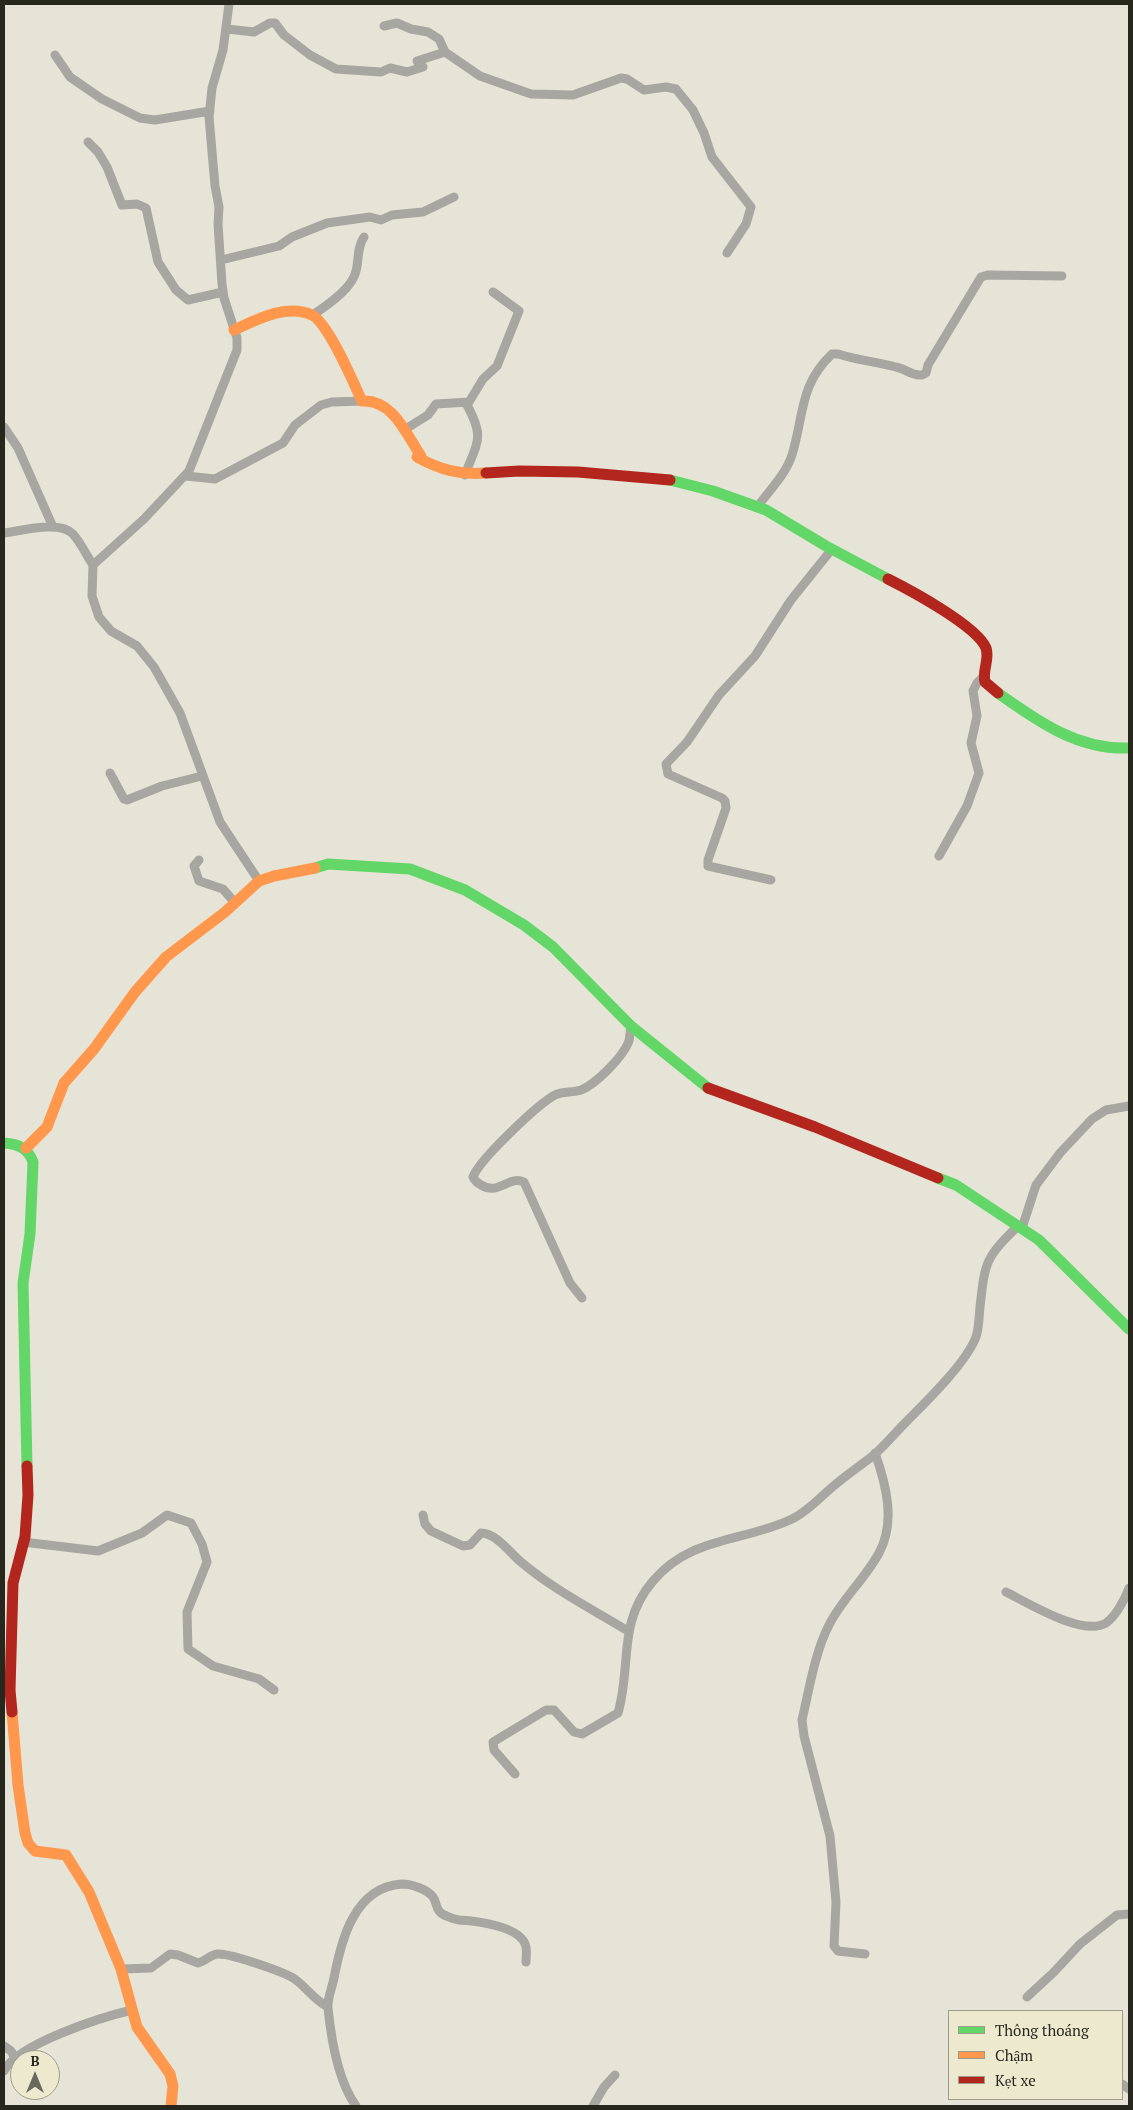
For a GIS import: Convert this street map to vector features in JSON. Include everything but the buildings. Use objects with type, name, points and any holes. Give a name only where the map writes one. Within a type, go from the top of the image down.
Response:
[{"type":"street","points":[[92,565],[144,519],[186,476],[198,453],[211,413],[237,350],[234,330],[223,292],[218,232],[219,206],[215,186],[210,110],[212,88],[226,29],[229,4]]},
{"type":"street","points":[[226,29],[254,32],[270,23],[275,23],[284,34],[310,55],[331,67],[352,71],[381,72],[390,68],[407,72],[423,67],[417,61],[445,52]]},
{"type":"street","points":[[384,26],[397,23],[411,29],[428,32],[439,39],[445,52],[480,76],[531,94],[573,95],[622,78],[647,91],[666,87],[676,89],[693,110],[701,124],[712,157],[751,206],[746,224],[727,253]]},
{"type":"street","points":[[55,55],[70,77],[102,99],[140,118],[154,120],[210,110]]},
{"type":"street","points":[[88,142],[98,152],[107,167],[122,205],[137,204],[146,208],[158,262],[176,290],[188,300],[223,292]]},
{"type":"street","points":[[220,260],[279,246],[292,237],[320,225],[370,217],[381,220],[392,215],[423,212],[454,197]]},
{"type":"street","points":[[313,315],[337,298],[355,275],[360,246],[364,237]]},
{"type":"street","points":[[758,506],[788,465],[792,455],[804,398],[817,372],[832,354],[884,366],[895,366],[910,373],[922,375],[926,373],[928,365],[981,277],[988,274],[1062,276]]},
{"type":"street","points":[[404,430],[428,416],[436,404],[469,402],[483,379],[497,366],[519,314],[519,309],[493,292]]},
{"type":"street","points":[[234,330],[273,314],[304,313],[313,315],[318,319],[335,346],[362,401]]},
{"type":"street","points":[[186,476],[215,480],[283,443],[296,425],[321,406],[332,402],[375,401],[385,405],[404,430],[421,456],[417,457],[436,468],[465,475],[517,471],[653,477],[697,487],[758,506],[832,549],[921,596],[981,639],[988,652],[983,677],[973,691],[977,716],[971,743],[979,773],[967,806],[938,856]]},
{"type":"street","points":[[465,475],[479,433],[477,423],[466,403]]},
{"type":"street","points":[[4,427],[18,448],[53,527]]},
{"type":"street","points":[[4,533],[53,527],[63,528],[73,534],[92,565],[92,596],[100,617],[111,631],[137,646],[154,667],[180,713],[196,753],[202,776],[225,831],[259,881]]},
{"type":"street","points":[[771,880],[708,866],[708,860],[726,808],[725,801],[668,774],[666,764],[687,742],[719,695],[755,656],[791,600],[832,549]]},
{"type":"street","points":[[983,677],[992,689],[1064,736],[1081,744],[1098,748],[1129,748]]},
{"type":"street","points":[[110,773],[127,800],[162,786],[202,776]]},
{"type":"street","points":[[199,860],[194,866],[199,881],[222,888],[235,903]]},
{"type":"street","points":[[26,1148],[46,1127],[64,1083],[94,1049],[135,992],[166,957],[235,903],[259,881],[274,876],[307,871],[328,864],[410,869],[465,890],[524,925],[559,953],[630,1026],[704,1087],[815,1127],[956,1185],[1039,1240],[1129,1329]]},
{"type":"street","points":[[582,1298],[570,1283],[526,1185],[518,1180],[494,1190],[477,1182],[473,1177],[486,1158],[548,1099],[561,1092],[583,1089],[608,1069],[618,1059],[629,1041],[630,1026]]},
{"type":"street","points":[[515,1774],[494,1750],[494,1742],[546,1710],[554,1710],[574,1732],[582,1734],[618,1713],[627,1655],[628,1631],[634,1611],[653,1581],[680,1556],[689,1551],[793,1518],[876,1453],[954,1370],[973,1343],[978,1326],[986,1264],[993,1251],[1020,1227],[1036,1185],[1060,1153],[1092,1119],[1106,1110],[1129,1106]]},
{"type":"street","points":[[4,1143],[11,1143],[26,1148],[31,1154],[33,1162],[30,1234],[23,1283],[28,1495],[23,1542],[8,1582],[10,1690],[17,1776],[25,1833],[28,1843],[35,1851],[61,1853],[69,1858],[89,1892],[121,1969],[140,2031],[170,2074],[174,2086],[171,2106]]},
{"type":"street","points":[[865,1954],[838,1951],[834,1946],[836,1902],[830,1836],[804,1736],[802,1720],[828,1626],[839,1607],[880,1553],[886,1533],[889,1506],[876,1453]]},
{"type":"street","points":[[23,1542],[98,1551],[142,1534],[167,1515],[191,1523],[202,1544],[207,1562],[187,1612],[188,1649],[213,1666],[259,1679],[274,1690]]},
{"type":"street","points":[[423,1515],[425,1524],[432,1531],[463,1546],[470,1545],[481,1533],[491,1536],[552,1586],[628,1631]]},
{"type":"street","points":[[1006,1592],[1062,1619],[1081,1626],[1096,1627],[1107,1622],[1125,1600],[1129,1588]]},
{"type":"street","points":[[356,2106],[344,2081],[333,2046],[328,2007],[341,1944],[356,1912],[373,1895],[383,1889],[401,1884],[415,1886],[433,1896],[440,1912],[443,1914],[459,1920],[477,1920],[496,1926],[521,1938],[526,1947],[526,1962]]},
{"type":"street","points":[[1026,1997],[1054,1972],[1080,1944],[1117,1915],[1129,1914]]},
{"type":"street","points":[[121,1969],[151,1968],[167,1956],[173,1954],[198,1963],[216,1954],[225,1955],[291,1976],[315,1999],[328,2007]]},
{"type":"street","points":[[29,2050],[92,2021],[132,2010]]},
{"type":"street","points":[[593,2106],[604,2087],[616,2075]]},
{"type":"traffic: fast","points":[[670,480],[713,491],[766,510],[826,546],[888,579]]},
{"type":"traffic: fast","points":[[998,693],[1044,724],[1076,739],[1110,747],[1129,748]]},
{"type":"traffic: fast","points":[[315,868],[328,864],[410,869],[465,890],[524,925],[553,947],[631,1026],[708,1088]]},
{"type":"traffic: fast","points":[[4,1143],[14,1144],[22,1148],[28,1153],[33,1162],[30,1234],[23,1283],[27,1466]]},
{"type":"traffic: fast","points":[[938,1178],[956,1185],[1039,1240],[1129,1329]]},
{"type":"traffic: slow","points":[[234,330],[272,314],[282,312],[292,311],[312,315],[319,320],[333,341],[362,401],[373,402],[382,406],[398,420],[421,456],[417,457],[450,471],[486,473]]},
{"type":"traffic: slow","points":[[26,1148],[47,1127],[64,1083],[94,1049],[135,992],[166,957],[225,912],[259,881],[315,868]]},
{"type":"traffic: slow","points":[[12,1712],[18,1785],[28,1843],[35,1851],[66,1855],[89,1892],[121,1969],[137,2027],[170,2074],[173,2086],[171,2106]]},
{"type":"traffic: jam","points":[[486,473],[519,471],[578,472],[670,480]]},
{"type":"traffic: jam","points":[[888,579],[942,609],[970,629],[980,639],[987,652],[984,673],[985,682],[998,693]]},
{"type":"traffic: jam","points":[[708,1088],[815,1127],[938,1178]]},
{"type":"traffic: jam","points":[[12,1712],[10,1690],[13,1583],[25,1537],[28,1495],[27,1466]]}]
